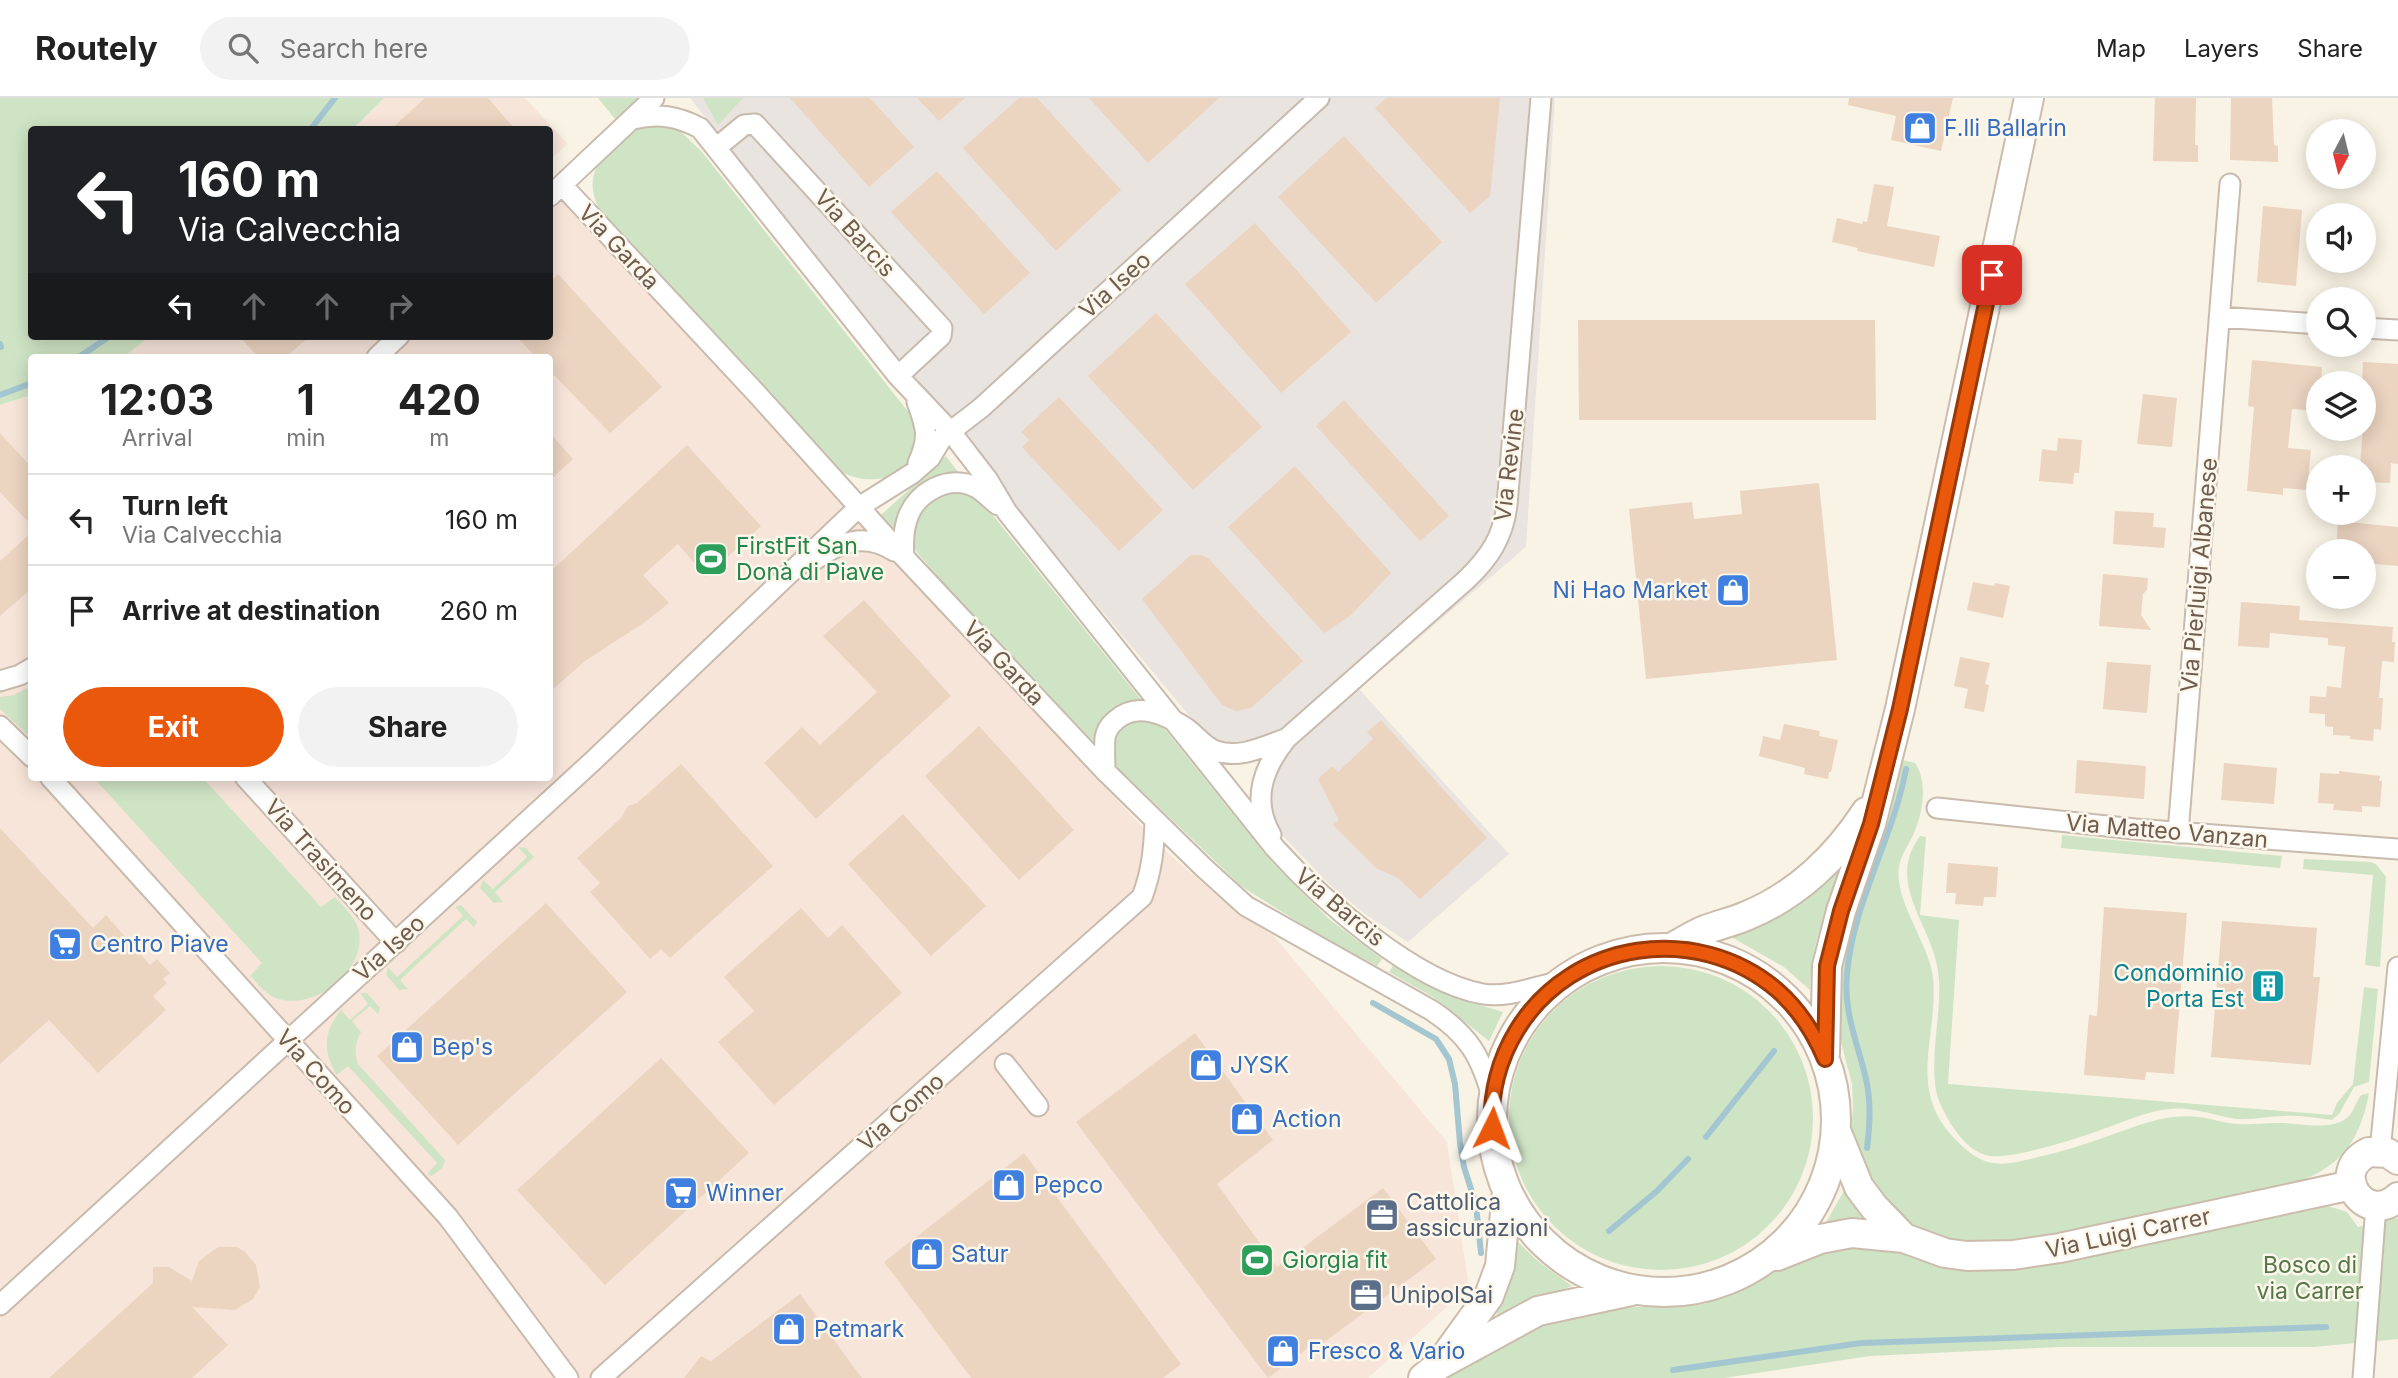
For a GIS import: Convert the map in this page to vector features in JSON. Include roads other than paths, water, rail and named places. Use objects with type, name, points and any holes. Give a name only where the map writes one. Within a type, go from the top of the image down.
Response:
[{"type":"main road","points":[[1825,1059],[1827,966],[1841,911],[1871,824],[1913,651],[2029,98]]},
{"type":"main road","points":[[1671,948],[1702,931],[1747,916],[1791,891],[1811,876],[1843,844],[1876,798]]},
{"type":"main road","points":[[1671,948],[1698,951],[1723,958],[1747,969],[1785,998],[1803,1018],[1825,1059],[1834,1089],[1836,1130],[1830,1167],[1815,1202],[1791,1236],[1762,1261],[1735,1276],[1705,1287],[1668,1292],[1606,1282],[1564,1260],[1533,1231],[1507,1191],[1498,1166],[1493,1144],[1493,1100],[1499,1068],[1515,1033],[1537,1003],[1562,981],[1587,966],[1614,955],[1636,950],[1671,948]]},
{"type":"main road","name":"Via Luigi Carrer","points":[[1836,1130],[1859,1186],[1874,1207],[1904,1238]]},
{"type":"main road","points":[[2387,1201],[2360,1199],[2351,1185],[2352,1170],[2358,1159],[2369,1152],[2389,1155]]},
{"type":"main road","name":"Via Luigi Carrer","points":[[1762,1261],[1821,1239],[1852,1233],[1904,1238],[1945,1253],[1967,1256],[2013,1255],[2060,1248],[2351,1185]]},
{"type":"main road","points":[[1431,1371],[1489,1296],[1500,1266],[1507,1191]]},
{"type":"main road","points":[[1431,1371],[1538,1311],[1564,1303],[1637,1289]]},
{"type":"street","points":[[556,190],[654,98]]},
{"type":"street","name":"Via Iseo","points":[[0,1305],[594,760],[859,507],[908,477],[930,458],[942,438],[981,408],[1319,98]]},
{"type":"street","name":"Via Revine","points":[[1295,870],[1266,827],[1262,809],[1261,790],[1271,758],[1286,739],[1490,556],[1505,522],[1541,98]]},
{"type":"street","name":"Via Barcis","points":[[633,119],[651,115],[684,120],[700,128],[898,376],[951,432],[988,480],[1007,512],[1295,870],[1319,894],[1374,938],[1431,974],[1458,987],[1483,994],[1500,995],[1562,981]]},
{"type":"street","name":"Via Barcis","points":[[716,148],[744,125],[755,124],[942,328],[940,336],[898,376]]},
{"type":"street","name":"Via Pierluigi Albanese","points":[[2178,833],[2230,184]]},
{"type":"street","name":"Via Garda","points":[[556,190],[757,394],[904,557],[1155,821],[1246,906],[1452,1024],[1469,1041],[1479,1060],[1493,1100]]},
{"type":"street","points":[[2220,317],[2306,323]]},
{"type":"street","points":[[2376,329],[2398,330]]},
{"type":"street","points":[[380,354],[394,340]]},
{"type":"street","points":[[834,480],[871,491],[908,477],[924,449],[927,435],[914,394]]},
{"type":"street","name":"Via Barcis","points":[[904,557],[906,520],[913,505],[934,488],[947,483],[962,483],[976,488],[1007,512]]},
{"type":"street","name":"Via Iseo","points":[[775,587],[827,551],[850,542],[872,540],[904,557]]},
{"type":"street","points":[[0,681],[20,676],[28,671]]},
{"type":"street","points":[[1105,771],[1105,736],[1122,714],[1137,709],[1175,722]]},
{"type":"street","name":"Via Revine","points":[[1175,722],[1215,751],[1236,754],[1286,739]]},
{"type":"street","points":[[0,726],[28,753]]},
{"type":"street","name":"Via Como","points":[[54,781],[448,1217],[568,1378],[580,1374],[592,1378]]},
{"type":"street","name":"Via Trasimeno","points":[[249,781],[396,943]]},
{"type":"street","name":"Via Matteo Vanzan","points":[[1937,808],[2178,833],[2398,849]]},
{"type":"street","name":"Via Como","points":[[601,1378],[1142,897],[1154,853],[1155,821]]},
{"type":"street","points":[[2389,1155],[2398,967]]},
{"type":"street","points":[[1005,1064],[1038,1106]]},
{"type":"street","points":[[2363,1378],[2387,1201]]},
{"type":"waterway","points":[[313,126],[335,98]]},
{"type":"waterway","points":[[83,354],[104,340]]},
{"type":"waterway","points":[[0,395],[28,384]]},
{"type":"waterway","points":[[1867,1148],[1869,1096],[1849,1015],[1847,974],[1857,921],[1892,820],[1906,769]]},
{"type":"waterway","points":[[1373,1003],[1436,1039],[1449,1059],[1455,1084],[1464,1167],[1476,1205],[1481,1253]]},
{"type":"waterway","points":[[1706,1137],[1774,1051]]},
{"type":"waterway","points":[[1609,1231],[1657,1191],[1688,1159]]},
{"type":"waterway","points":[[1673,1370],[1861,1343],[2326,1327]]},
{"type":"place","name":"F.lli Ballarin","points":[[1920,128]]},
{"type":"place","name":"FirstFit San Donà di Piave","points":[[711,559]]},
{"type":"place","name":"Ni Hao Market","points":[[1733,590]]},
{"type":"place","name":"Centro Piave","points":[[65,944]]},
{"type":"place","name":"Condominio Porta Est","points":[[2268,986]]},
{"type":"place","name":"Bep's","points":[[407,1047]]},
{"type":"place","name":"JYSK","points":[[1206,1065]]},
{"type":"place","name":"Action","points":[[1247,1119]]},
{"type":"place","name":"Pepco","points":[[1009,1185]]},
{"type":"place","name":"Winner","points":[[681,1193]]},
{"type":"place","name":"Cattolica assicurazioni","points":[[1382,1215]]},
{"type":"place","name":"Satur","points":[[927,1254]]},
{"type":"place","name":"Giorgia fit","points":[[1257,1260]]},
{"type":"place","name":"UnipolSai","points":[[1366,1295]]},
{"type":"place","name":"Petmark","points":[[789,1329]]},
{"type":"place","name":"Fresco & Vario","points":[[1283,1351]]},
{"type":"park label","name":"Bosco di via Carrer","points":[[2310,1278]]}]
